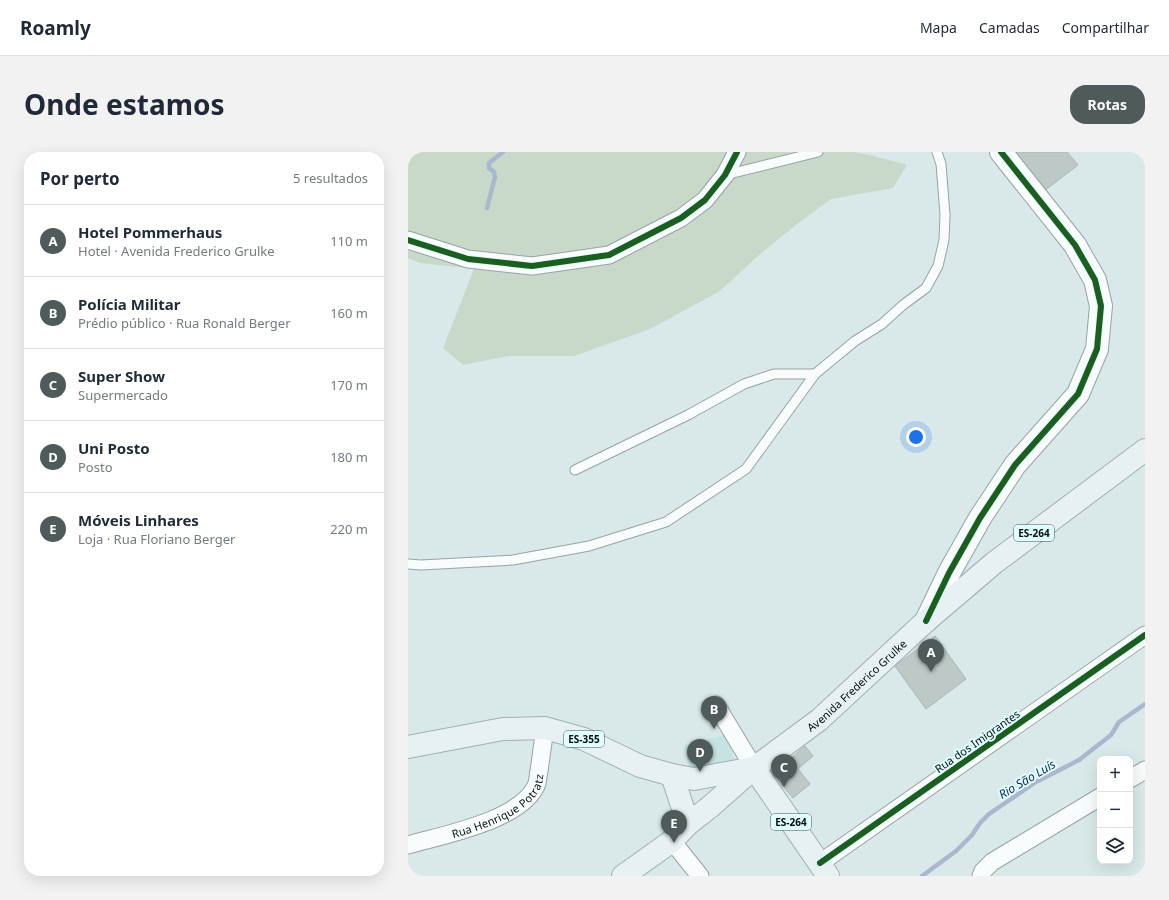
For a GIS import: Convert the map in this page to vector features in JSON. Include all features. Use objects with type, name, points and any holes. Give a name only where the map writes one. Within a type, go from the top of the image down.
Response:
[{"type":"main road","name":"Avenida Frederico Grulke","points":[[623,876],[672,840],[688,824],[754,768],[819,720],[926,621],[994,563],[1145,450]]},
{"type":"main road","name":"ES-355","points":[[408,747],[504,729],[545,728],[584,739],[640,766],[672,775],[694,779],[754,768]]},
{"type":"main road","name":"ES-264","points":[[754,768],[824,870]]},
{"type":"main road","points":[[672,775],[688,824]]},
{"type":"street","points":[[408,240],[468,259],[532,266],[609,255],[681,218],[705,200],[725,175],[737,152]]},
{"type":"street","points":[[926,621],[952,567],[980,518],[1015,464],[1078,394],[1097,349],[1100,306],[1095,280],[1075,245],[1001,152]]},
{"type":"street","name":"Rua dos Imigrantes","points":[[824,870],[1145,635]]},
{"type":"street","points":[[716,705],[754,768]]},
{"type":"street","name":"Rua Henrique Potratz","points":[[408,845],[478,825],[514,809],[536,786],[545,728]]},
{"type":"street","points":[[1133,776],[1145,770]]},
{"type":"street","points":[[981,876],[982,871],[992,862],[1097,798]]},
{"type":"street","points":[[672,840],[700,876]]},
{"type":"lane","points":[[725,175],[818,152]]},
{"type":"lane","points":[[408,564],[421,565],[513,560],[589,546],[666,522],[746,470],[815,374],[855,341],[882,324],[926,288],[938,266],[944,240],[945,215],[941,164],[937,152]]},
{"type":"lane","points":[[575,470],[688,415],[744,384],[774,374],[815,374]]},
{"type":"shaded area","points":[[727,734],[735,764],[691,775],[684,746]]},
{"type":"green space","points":[[408,152],[786,152],[811,154],[826,152],[853,152],[907,165],[893,188],[831,199],[759,255],[720,291],[650,329],[574,356],[508,356],[463,365],[443,348],[474,269],[420,263],[408,258]]},
{"type":"building","points":[[1012,152],[1067,152],[1078,165],[1039,195]]},
{"type":"building","points":[[935,636],[966,679],[926,709],[895,666]]},
{"type":"building","points":[[805,746],[813,756],[798,769],[810,784],[793,798],[773,774]]},
{"type":"waterway","points":[[487,208],[495,177],[494,172],[489,168],[489,163],[503,152]]},
{"type":"waterway","name":"Rio São Luís","points":[[922,876],[956,851],[972,835],[980,823],[989,814],[1036,782],[1079,760],[1111,735],[1119,722],[1145,704]]},
{"type":"cycle path","points":[[408,240],[468,259],[532,266],[609,255],[681,218],[705,200],[725,175],[737,152]]},
{"type":"cycle path","points":[[926,621],[949,573],[980,518],[1015,465],[1078,394],[1097,349],[1101,306],[1095,280],[1075,245],[1001,152]]},
{"type":"cycle path","points":[[820,863],[1145,635]]},
{"type":"place","name":"Hotel Pommerhaus","points":[[931,672]]},
{"type":"place","name":"Polícia Militar","points":[[714,729]]},
{"type":"place","name":"Uni Posto","points":[[700,772]]},
{"type":"place","name":"Super Show","points":[[784,787]]},
{"type":"place","name":"Móveis Linhares","points":[[674,843]]}]
